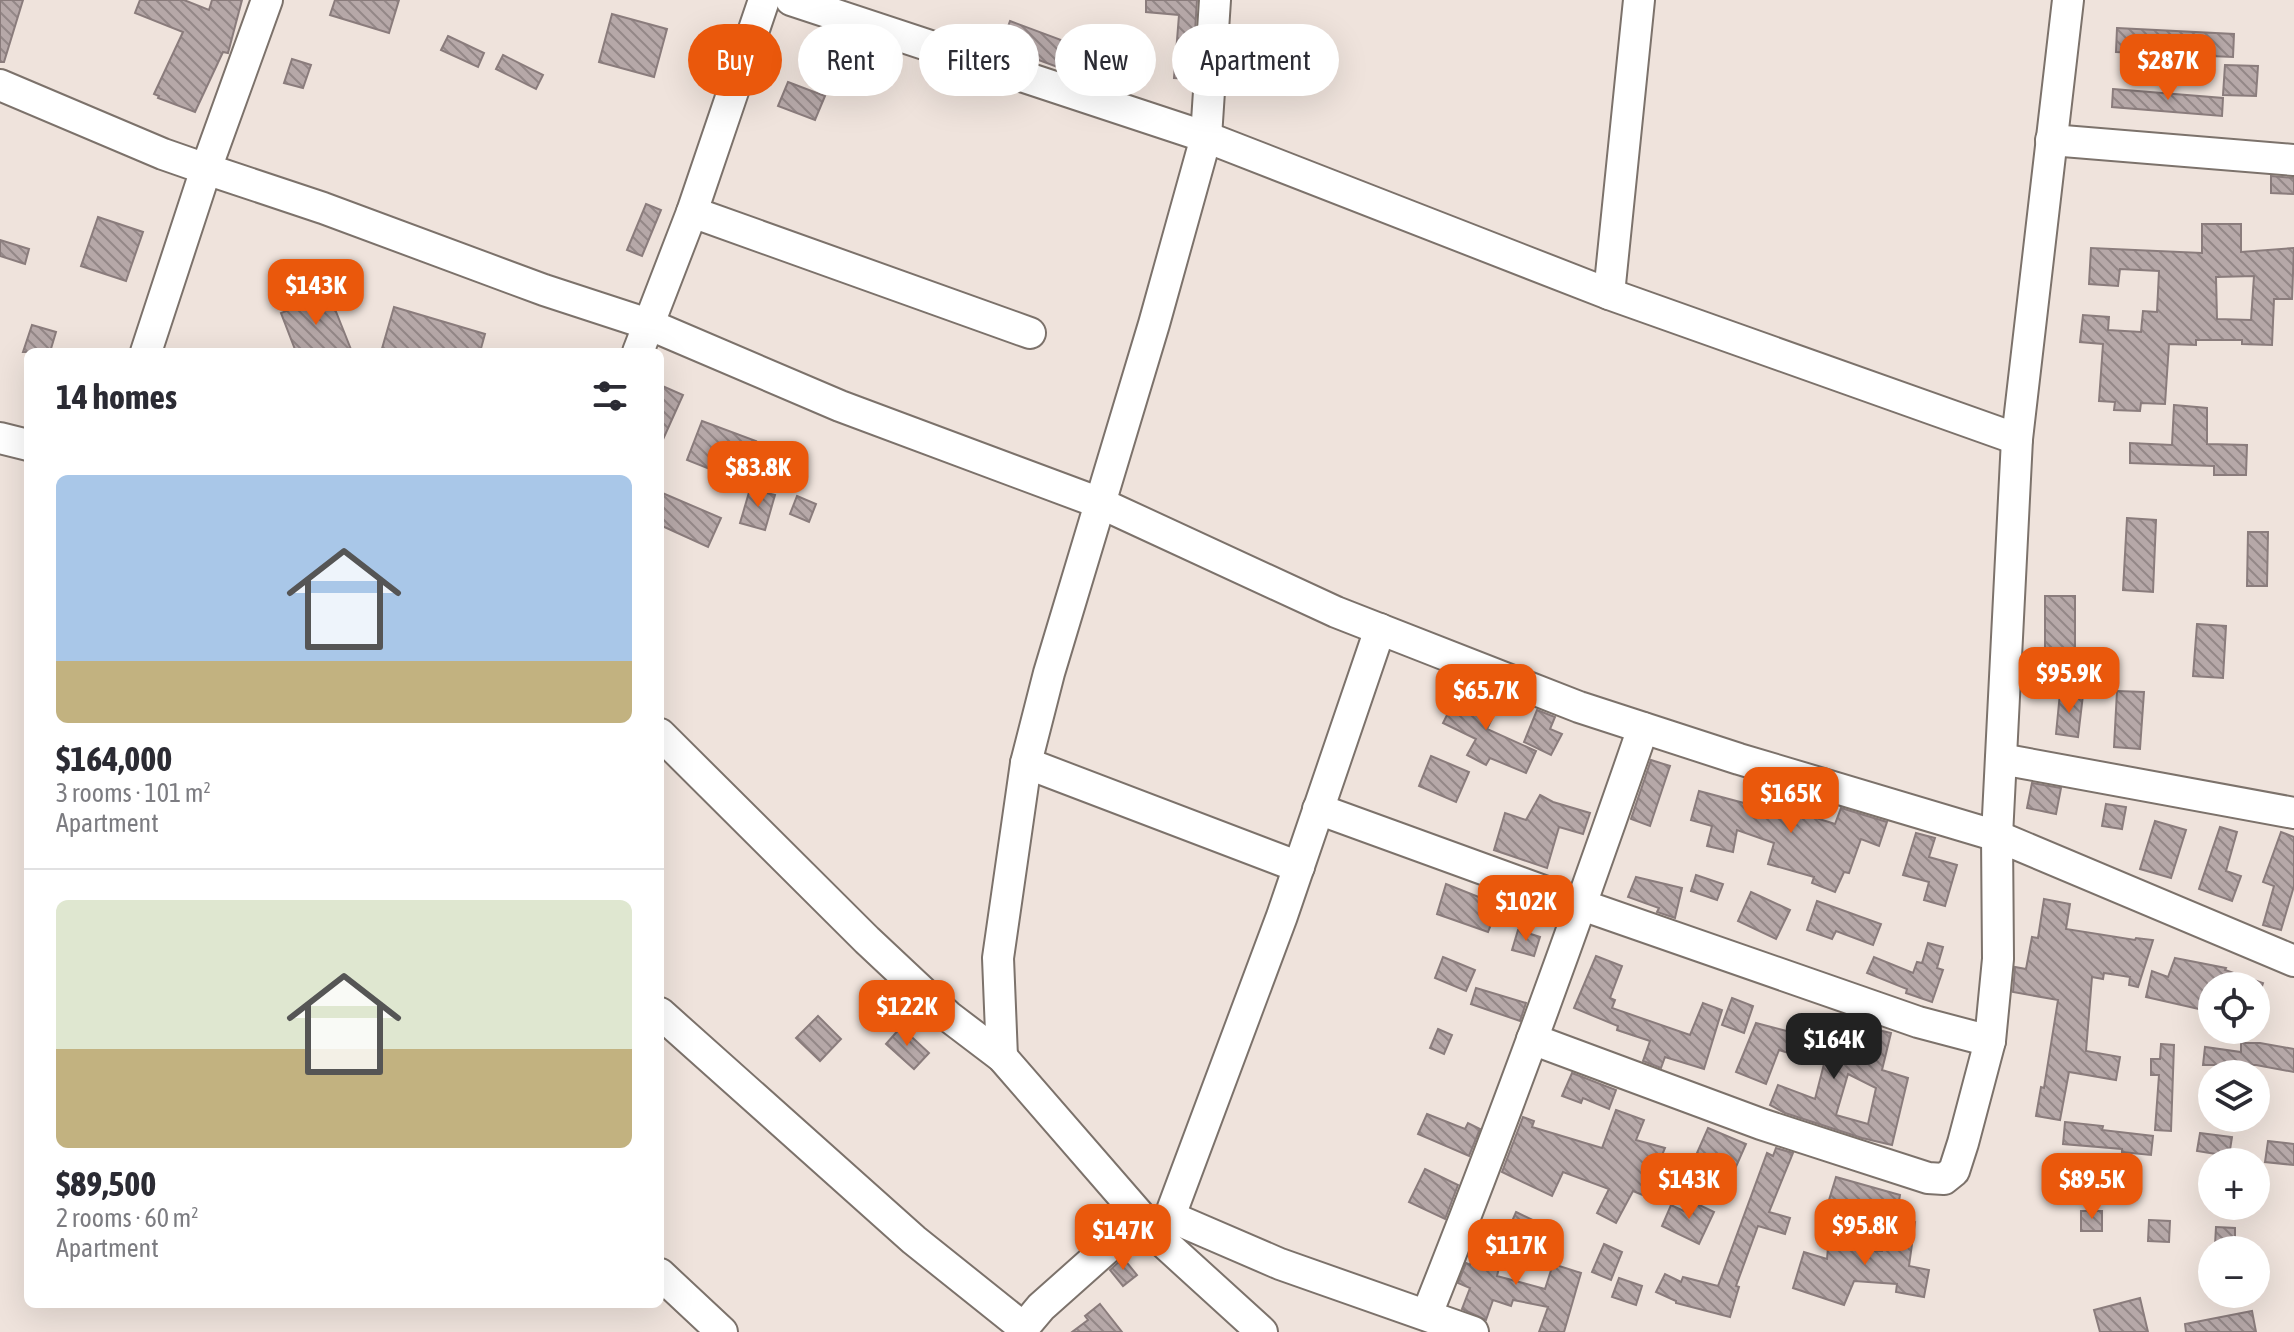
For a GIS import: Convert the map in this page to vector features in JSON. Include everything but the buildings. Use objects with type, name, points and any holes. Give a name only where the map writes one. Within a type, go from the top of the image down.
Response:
[{"type":"street","points":[[147,348],[206,169],[267,0]]},
{"type":"street","points":[[643,338],[692,212],[764,0]]},
{"type":"street","points":[[791,0],[1206,137],[1609,294],[2017,439]]},
{"type":"street","points":[[1002,1057],[998,958],[1026,763],[1049,673],[1154,324],[1206,137],[1215,0]]},
{"type":"street","points":[[1609,294],[1639,0]]},
{"type":"street","points":[[1532,1039],[1761,1124],[1928,1178],[1944,1179],[1954,1171],[1990,1041],[1998,959],[1997,836],[2017,439],[2068,0]]},
{"type":"street","points":[[0,85],[163,154],[323,208],[544,290],[643,338],[840,406],[1100,503],[1322,605],[1579,707],[1997,836],[2294,961]]},
{"type":"street","points":[[2051,140],[2294,160]]},
{"type":"street","points":[[692,212],[1030,333]]},
{"type":"street","points":[[0,438],[24,444]]},
{"type":"street","points":[[664,1017],[914,1240],[1022,1330],[1041,1307],[1158,1225],[1299,867],[1380,629]]},
{"type":"street","points":[[1427,1314],[1582,905],[1643,728]]},
{"type":"street","points":[[664,738],[867,940],[948,1016],[1002,1057],[1262,1332]]},
{"type":"street","points":[[2001,759],[2294,813]]},
{"type":"street","points":[[1026,763],[1299,867]]},
{"type":"street","points":[[1318,809],[1918,1022],[1990,1041]]},
{"type":"street","points":[[1158,1225],[1473,1332]]},
{"type":"street","points":[[664,1278],[722,1332]]}]
